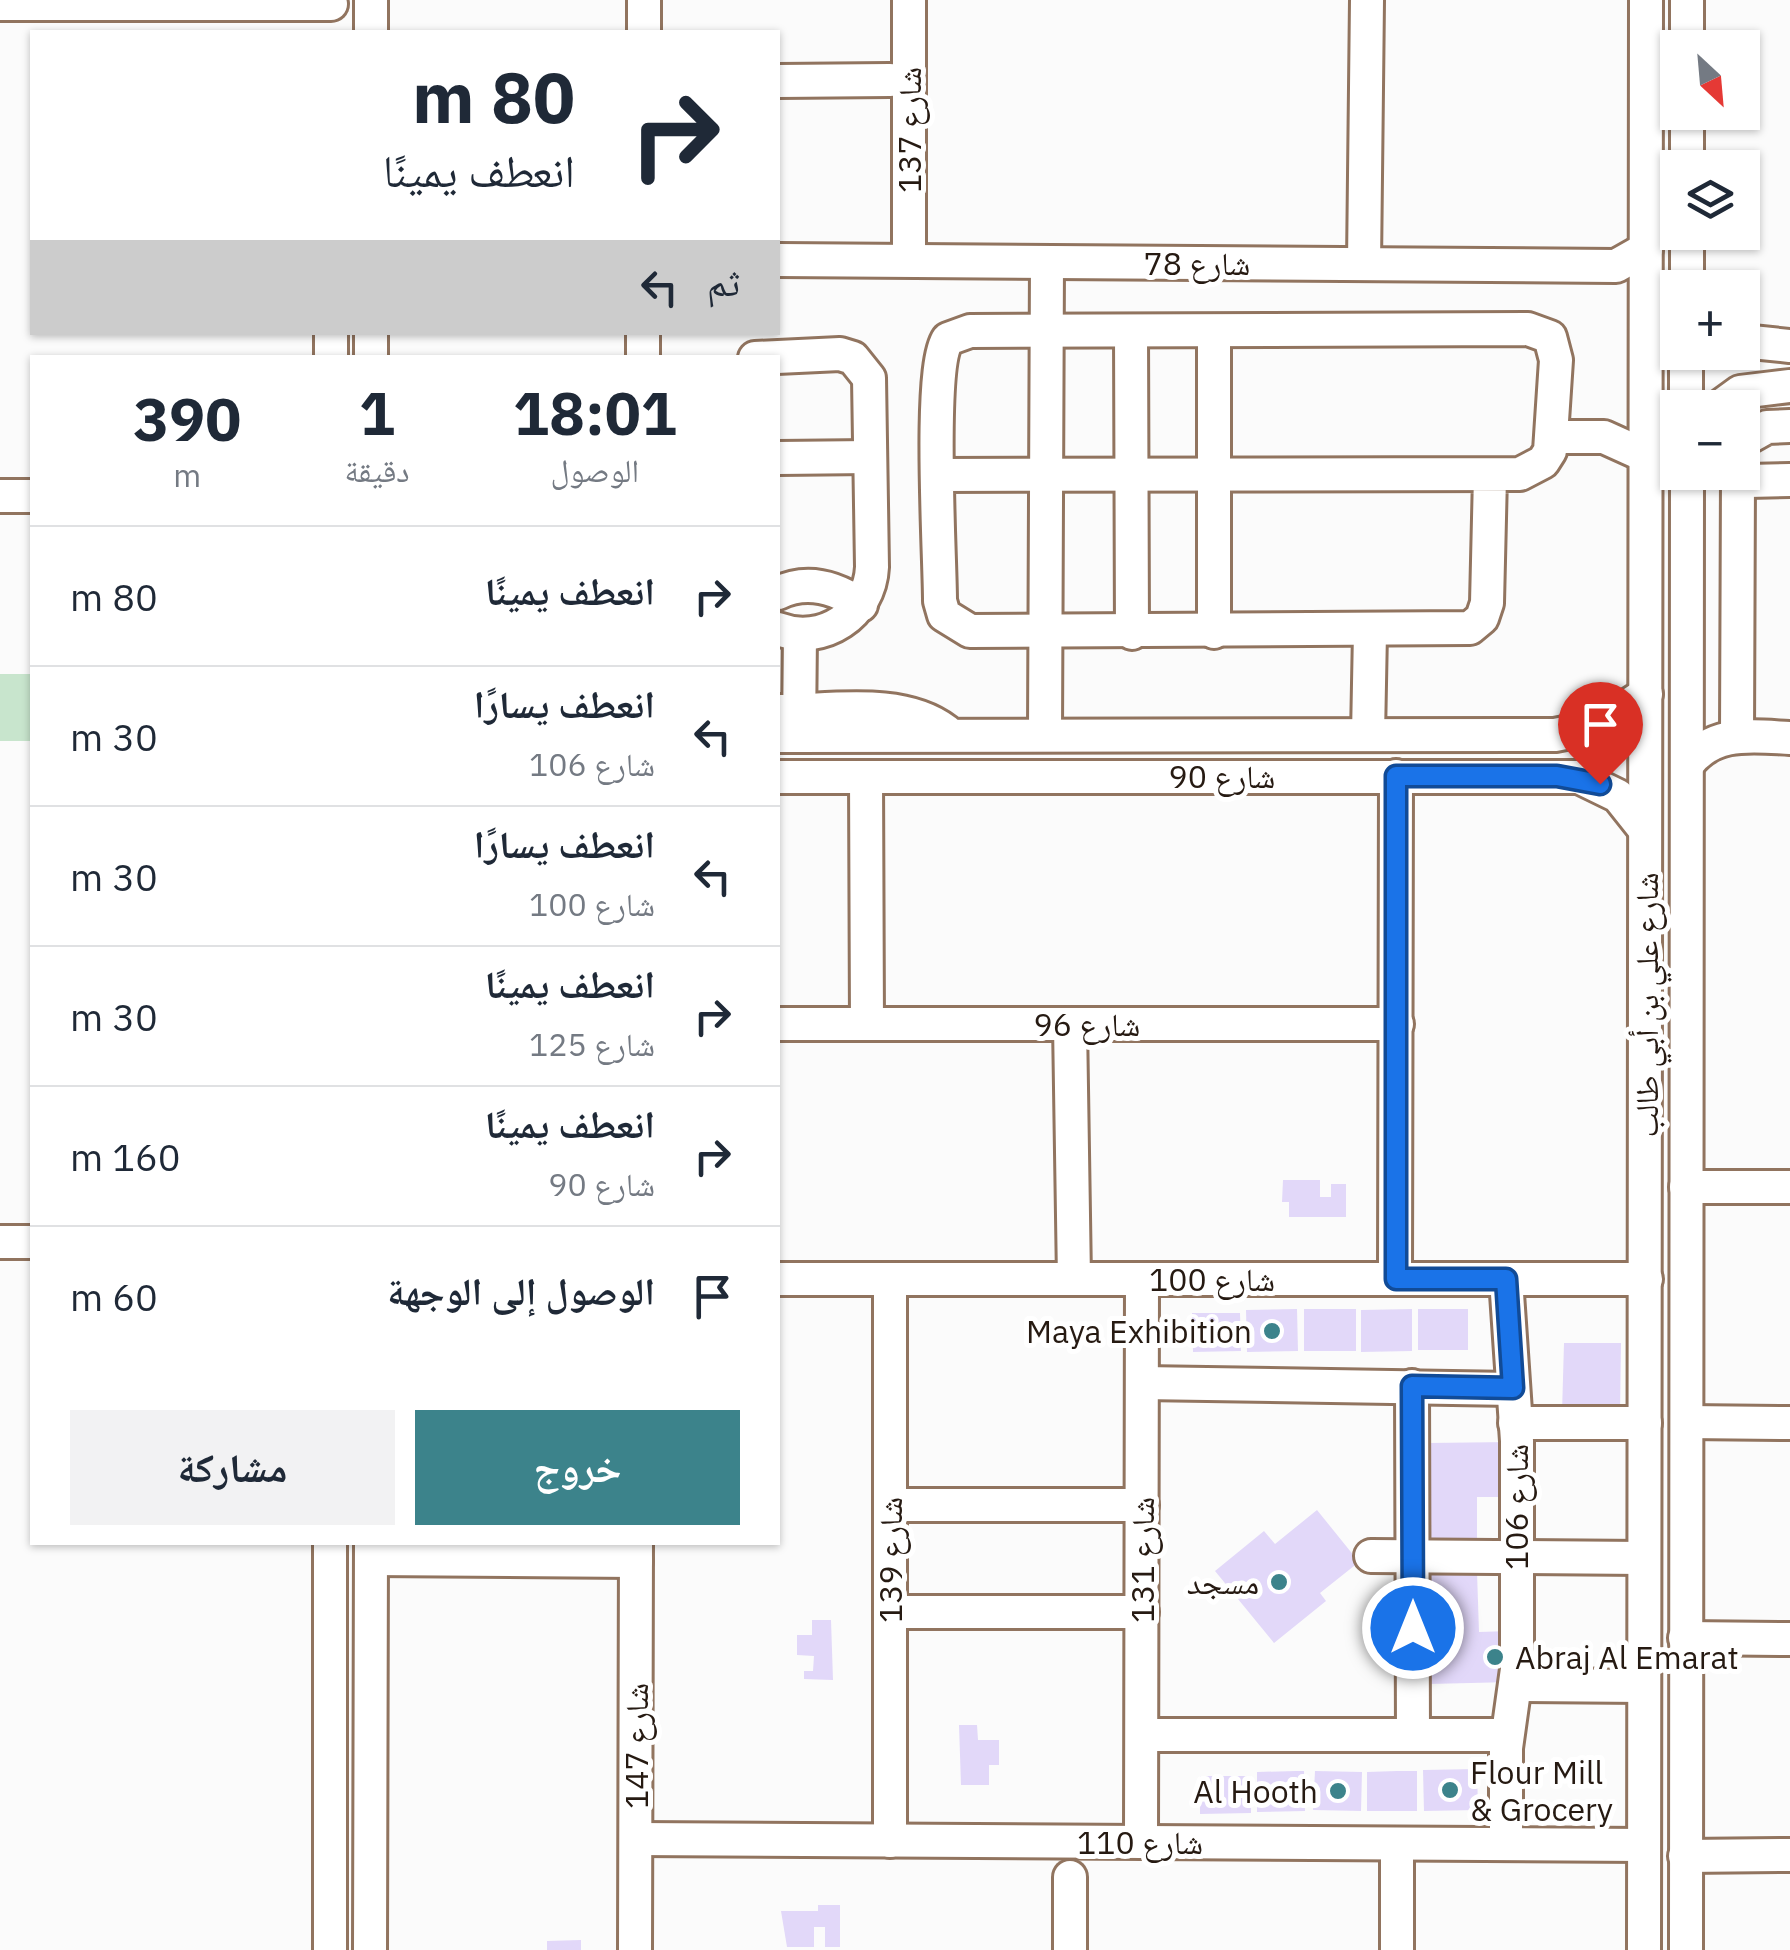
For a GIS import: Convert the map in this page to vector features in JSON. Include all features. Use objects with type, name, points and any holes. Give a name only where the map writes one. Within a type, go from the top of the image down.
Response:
[{"type":"street","points":[[371,0],[371,30]]},
{"type":"street","points":[[644,0],[644,30]]},
{"type":"street","name":"شارع 137","points":[[909,0],[909,260]]},
{"type":"street","points":[[1364,264],[1366,0]]},
{"type":"street","name":"شارع علي بن أبي طالب","points":[[1644,1950],[1646,0]]},
{"type":"street","points":[[1687,0],[1687,30]]},
{"type":"street","points":[[0,4],[331,12]]},
{"type":"street","points":[[1646,44],[1660,36]]},
{"type":"street","points":[[780,81],[890,80]]},
{"type":"street","name":"شارع 78","points":[[780,260],[1616,266],[1646,249]]},
{"type":"street","points":[[1045,735],[1047,262]]},
{"type":"street","points":[[1616,266],[1645,284]]},
{"type":"street","points":[[939,474],[1490,476],[1533,470],[1544,462],[1553,438],[1556,347],[1540,330],[970,331],[948,339],[938,362],[939,474],[944,615],[970,631],[1132,633],[1456,632],[1482,618],[1487,603],[1490,476]]},
{"type":"street","points":[[1130,332],[1132,633]]},
{"type":"street","points":[[1214,332],[1214,632]]},
{"type":"street","points":[[1760,343],[1790,346]]},
{"type":"street","points":[[780,357],[840,354],[863,366],[868,378],[870,457],[871,580],[861,604],[834,626],[789,632],[788,723]]},
{"type":"street","points":[[1757,390],[1790,386]]},
{"type":"street","points":[[1760,431],[1790,426]]},
{"type":"street","points":[[1553,438],[1604,437],[1646,456]]},
{"type":"street","points":[[780,458],[870,457]]},
{"type":"street","points":[[1760,477],[1790,480]]},
{"type":"street","name":"شارع علي بن أبي طالب","points":[[1686,490],[1686,1950]]},
{"type":"street","points":[[1736,736],[1737,490]]},
{"type":"street","points":[[0,496],[30,496]]},
{"type":"street","points":[[1646,549],[1736,549]]},
{"type":"street","points":[[780,592],[805,586],[825,587],[861,604]]},
{"type":"street","points":[[1368,735],[1370,632]]},
{"type":"street","name":"شارع 90","points":[[788,723],[968,736],[1555,734],[1595,728],[1646,694]]},
{"type":"street","points":[[1489,776],[1499,751],[1490,734]]},
{"type":"street","points":[[954,776],[968,736]]},
{"type":"street","points":[[968,736],[973,758],[988,776]]},
{"type":"street","points":[[1686,765],[1708,744],[1736,736],[1790,738]]},
{"type":"street","points":[[1396,776],[1396,1279]]},
{"type":"street","name":"شارع 90","points":[[780,777],[1579,777],[1600,784],[1634,811],[1645,830]]},
{"type":"street","points":[[866,777],[867,1024]]},
{"type":"street","name":"شارع 96","points":[[780,1024],[1397,1024]]},
{"type":"street","points":[[1070,1024],[1074,1279]]},
{"type":"street","points":[[1686,1187],[1790,1187]]},
{"type":"street","points":[[0,1242],[30,1242]]},
{"type":"street","name":"شارع 100","points":[[780,1279],[1646,1279]]},
{"type":"street","name":"شارع 139","points":[[890,1279],[890,1841]]},
{"type":"street","name":"شارع 131","points":[[1142,1279],[1142,1842]]},
{"type":"street","name":"شارع 106","points":[[1506,1279],[1516,1423],[1517,1556],[1517,1685],[1508,1735],[1506,1844]]},
{"type":"street","points":[[1142,1383],[1513,1388]]},
{"type":"street","points":[[1412,1386],[1413,1735]]},
{"type":"street","points":[[1687,1422],[1790,1424]]},
{"type":"street","points":[[1516,1423],[1645,1423]]},
{"type":"street","points":[[890,1505],[1142,1505]]},
{"type":"street","points":[[1644,1510],[1665,1520],[1686,1512]]},
{"type":"street","points":[[330,1545],[330,1950]]},
{"type":"street","points":[[370,1950],[371,1551],[636,1552]]},
{"type":"street","name":"شارع 147","points":[[635,1950],[636,1552]]},
{"type":"street","points":[[1371,1556],[1517,1556],[1644,1568],[1686,1578]]},
{"type":"street","points":[[890,1612],[1142,1612]]},
{"type":"street","points":[[1685,1638],[1790,1639]]},
{"type":"street","points":[[1517,1685],[1644,1686]]},
{"type":"street","points":[[1142,1735],[1508,1735]]},
{"type":"street","name":"شارع 110","points":[[636,1839],[1644,1845]]},
{"type":"street","points":[[1397,1950],[1398,1844]]},
{"type":"street","points":[[1685,1856],[1790,1855]]},
{"type":"street","points":[[1070,1877],[1070,1950]]},
{"type":"green space","points":[[0,674],[30,674],[30,741],[0,741]]},
{"type":"building","points":[[1283,1180],[1320,1180],[1320,1197],[1331,1197],[1331,1184],[1346,1184],[1346,1217],[1289,1217],[1289,1202],[1282,1202]]},
{"type":"building","name":"Maya Exhibition","points":[[1297,1309],[1298,1351],[1247,1352],[1246,1310]]},
{"type":"building","points":[[1304,1309],[1356,1309],[1356,1351],[1304,1351]]},
{"type":"building","points":[[1412,1309],[1412,1351],[1361,1352],[1361,1310]]},
{"type":"building","points":[[1418,1309],[1468,1309],[1468,1350],[1418,1350]]},
{"type":"building","points":[[1192,1313],[1240,1313],[1241,1351],[1193,1352]]},
{"type":"building","points":[[1564,1343],[1621,1343],[1620,1414],[1562,1413]]},
{"type":"building","points":[[1511,1442],[1511,1497],[1477,1497],[1477,1550],[1428,1550],[1428,1443]]},
{"type":"building","name":"مسجد","points":[[1317,1510],[1359,1562],[1320,1593],[1326,1601],[1274,1643],[1215,1571],[1264,1531],[1275,1544]]},
{"type":"building","points":[[1477,1572],[1479,1632],[1510,1631],[1512,1682],[1429,1684],[1427,1573]]},
{"type":"building","points":[[812,1620],[831,1620],[833,1680],[804,1679],[804,1671],[813,1671],[814,1656],[797,1655],[797,1635],[812,1635]]},
{"type":"building","points":[[959,1725],[977,1725],[978,1740],[999,1740],[999,1765],[989,1765],[989,1785],[961,1785]]},
{"type":"building","name":"Flour Mill & Grocery","points":[[1477,1769],[1478,1810],[1424,1811],[1423,1770]]},
{"type":"building","points":[[1304,1771],[1305,1811],[1257,1812],[1257,1772]]},
{"type":"building","name":"Al Hooth","points":[[1315,1771],[1362,1772],[1361,1811],[1313,1810]]},
{"type":"building","points":[[1417,1771],[1417,1811],[1367,1811],[1367,1772]]},
{"type":"building","points":[[1200,1776],[1251,1776],[1251,1813],[1200,1814]]},
{"type":"building","points":[[818,1905],[840,1905],[840,1947],[825,1947],[825,1927],[814,1927],[814,1947],[787,1947],[781,1911],[818,1911]]},
{"type":"building","points":[[581,1940],[581,1950],[547,1950],[547,1941]]},
{"type":"place","name":"Maya Exhibition","points":[[1272,1331]]},
{"type":"place","name":"مسجد","points":[[1279,1582]]},
{"type":"place","name":"Abraj Al Emarat","points":[[1495,1657]]},
{"type":"place","name":"Flour Mill & Grocery","points":[[1450,1790]]},
{"type":"place","name":"Al Hooth","points":[[1338,1791]]},
{"type":"route","points":[[1413,1628],[1412,1386],[1513,1388],[1506,1279],[1396,1279],[1396,776],[1557,776],[1579,777],[1600,784]]}]
